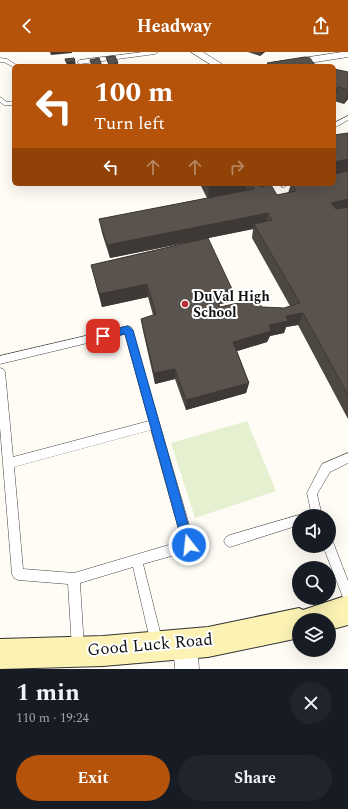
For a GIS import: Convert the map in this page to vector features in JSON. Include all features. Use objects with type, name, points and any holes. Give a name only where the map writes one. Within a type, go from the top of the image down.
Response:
[{"type":"main road","points":[[336,614],[348,610]]},
{"type":"main road","name":"Good Luck Road","points":[[0,654],[103,651],[176,653],[292,625]]},
{"type":"street","points":[[196,52],[217,64]]},
{"type":"street","points":[[283,64],[348,54]]},
{"type":"lane","points":[[80,62],[135,53],[155,52]]},
{"type":"lane","points":[[1,60],[5,60],[12,64]]},
{"type":"lane","points":[[0,99],[6,104],[12,104]]},
{"type":"lane","points":[[336,125],[348,118]]},
{"type":"lane","points":[[0,360],[128,330],[189,545],[137,562],[74,579],[18,574],[0,372]]},
{"type":"lane","points":[[8,462],[154,424]]},
{"type":"lane","points":[[314,509],[312,493],[326,468],[348,458]]},
{"type":"lane","points":[[230,541],[292,522]]},
{"type":"lane","points":[[331,553],[348,596]]},
{"type":"lane","points":[[137,562],[176,653]]},
{"type":"lane","points":[[74,579],[78,652]]},
{"type":"green space","points":[[247,421],[276,491],[195,518],[171,443]]},
{"type":"building","points":[[115,56],[118,63],[109,64],[106,57]]},
{"type":"building","points":[[305,57],[310,58],[314,64],[268,64],[267,63]]},
{"type":"building","points":[[74,58],[75,61],[66,62],[65,59]]},
{"type":"building","points":[[99,58],[101,64],[91,64],[90,60]]},
{"type":"building","points":[[336,69],[348,72],[348,90],[338,87],[336,90]]},
{"type":"building","points":[[348,133],[348,159],[336,162],[336,135]]},
{"type":"building","name":"DuVal High School","points":[[348,171],[348,199],[331,203],[336,209],[348,207],[348,395],[303,313],[286,316],[288,321],[269,325],[271,331],[233,342],[249,383],[186,400],[175,369],[154,373],[141,319],[156,314],[147,284],[99,294],[91,265],[208,238],[232,289],[214,294],[220,307],[256,299],[262,307],[284,308],[300,303],[254,224],[272,220],[268,213],[107,245],[99,219],[254,189],[252,186],[272,186],[277,195],[296,191],[293,186],[336,186],[336,174]]},
{"type":"place","name":"DuVal High School","points":[[185,304]]},
{"type":"route","points":[[103,336],[128,330],[189,545]]}]
